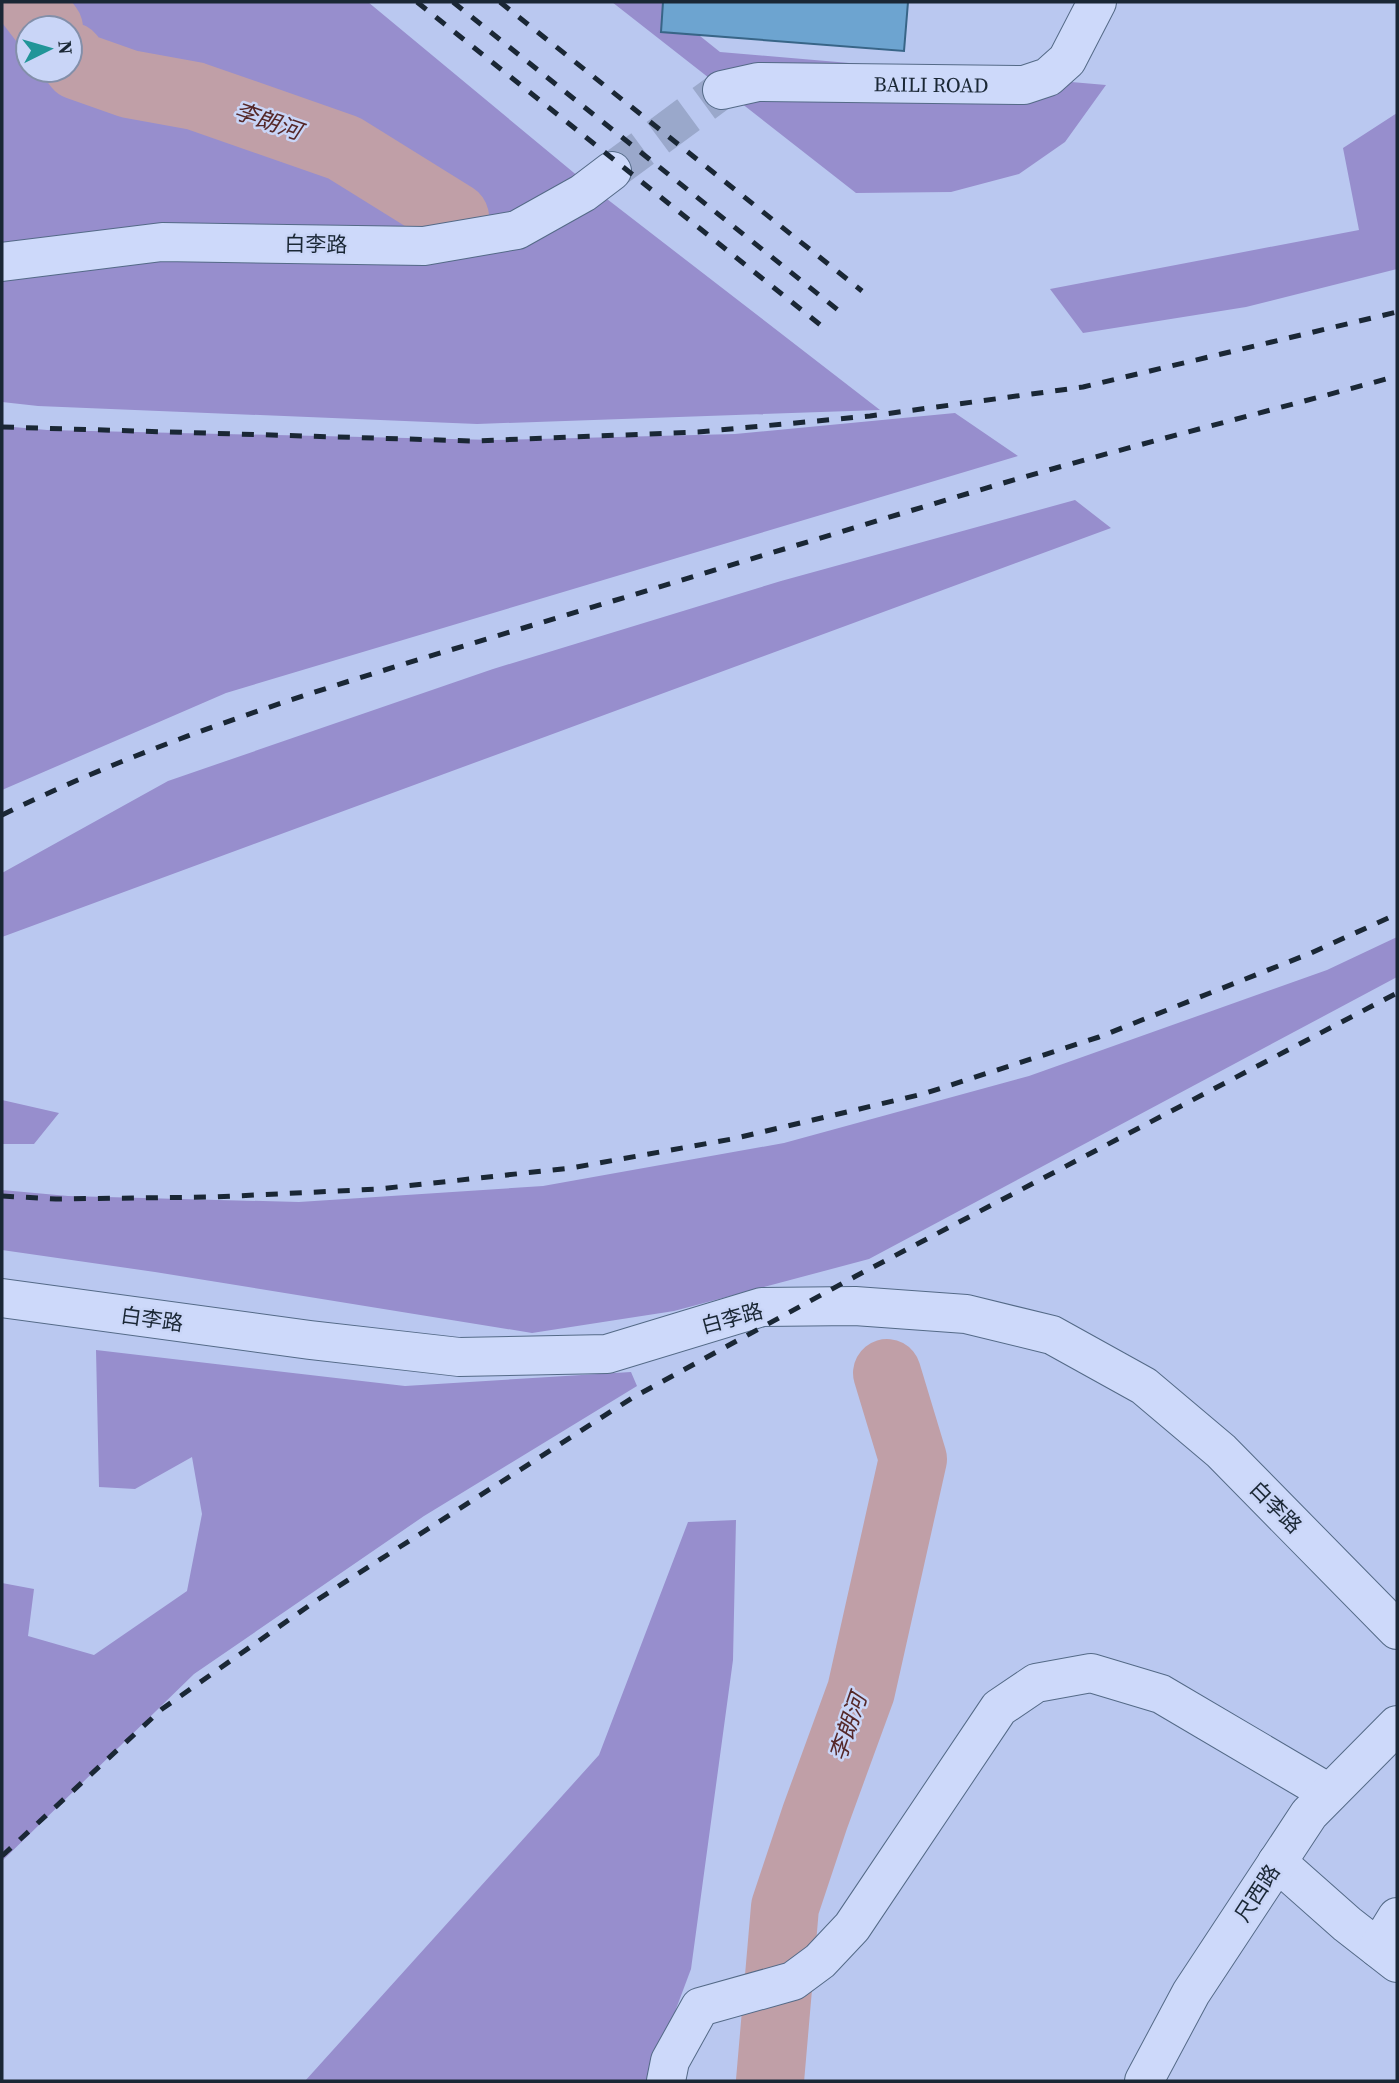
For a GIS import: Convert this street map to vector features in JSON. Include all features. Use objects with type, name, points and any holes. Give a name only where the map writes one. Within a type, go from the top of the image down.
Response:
[{"type":"street","name":"BAILI ROAD","points":[[722,90],[758,82],[1024,85],[1048,77],[1067,60],[1097,2]]},
{"type":"street","name":"白李路","points":[[2,262],[162,242],[424,246],[517,230],[583,193],[612,170]]},
{"type":"street","name":"白李路","points":[[2,1298],[310,1340],[459,1357],[607,1354],[762,1307],[855,1306],[966,1314],[1052,1335],[1144,1386],[1221,1451],[1397,1630]]},
{"type":"street","points":[[666,2081],[670,2062],[699,2007],[793,1980],[820,1961],[852,1927],[999,1708],[1036,1683],[1091,1674],[1161,1694],[1329,1793]]},
{"type":"street","name":"尺西路","points":[[1144,2081],[1191,1993],[1309,1814],[1397,1725]]},
{"type":"street","points":[[1277,1862],[1347,1924],[1391,1943]]},
{"type":"shaded area","points":[[2,2],[368,2],[585,182],[880,410],[477,424],[38,406],[2,402]]},
{"type":"shaded area","points":[[612,2],[681,2],[680,20],[720,52],[1106,85],[1065,142],[1019,174],[951,192],[856,193]]},
{"type":"shaded area","points":[[1397,113],[1397,269],[1246,307],[1083,333],[1050,289],[1359,230],[1343,148]]},
{"type":"shaded area","points":[[955,413],[1018,456],[226,693],[2,790],[2,426],[47,430],[495,440],[735,434]]},
{"type":"shaded area","points":[[1075,500],[1111,528],[2,937],[2,873],[168,781],[493,669],[781,581]]},
{"type":"shaded area","points":[[1397,937],[1397,977],[869,1259],[674,1311],[532,1333],[2,1250],[2,1190],[68,1196],[299,1202],[543,1186],[784,1143],[1029,1076],[1327,970]]},
{"type":"shaded area","points":[[2,1100],[59,1113],[34,1144],[2,1144]]},
{"type":"shaded area","points":[[96,1350],[405,1386],[631,1372],[637,1386],[424,1516],[194,1674],[2,1861],[2,1583],[34,1589],[28,1636],[94,1655],[187,1591],[202,1514],[192,1457],[135,1489],[99,1487]]},
{"type":"shaded area","points":[[736,1520],[733,1660],[691,1969],[649,2081],[305,2081],[599,1755],[688,1522]]},
{"type":"building","points":[[663,2],[908,2],[904,51],[661,32]]},
{"type":"waterway","name":"李朗河","points":[[29,2],[38,14]]},
{"type":"waterway","name":"李朗河","points":[[84,68],[129,84],[195,96],[344,148],[455,217]]},
{"type":"waterway","name":"李朗河","points":[[770,2081],[785,1907],[861,1691],[913,1459],[887,1373]]},
{"type":"tunnel","points":[[612,171],[722,90]]},
{"type":"railway","points":[[417,2],[828,331]]},
{"type":"railway","points":[[453,2],[843,314]]},
{"type":"railway","points":[[500,2],[862,291]]},
{"type":"railway","points":[[2,427],[473,441],[698,432],[870,416],[1083,387],[1397,312]]},
{"type":"railway","points":[[2,815],[138,755],[349,681],[993,486],[1397,376]]},
{"type":"railway","points":[[2,1196],[56,1199],[214,1197],[378,1189],[571,1168],[732,1139],[923,1094],[1099,1037],[1311,953],[1397,914]]},
{"type":"railway","points":[[2,1856],[162,1709],[317,1600],[632,1398],[856,1276],[1397,993]]}]
